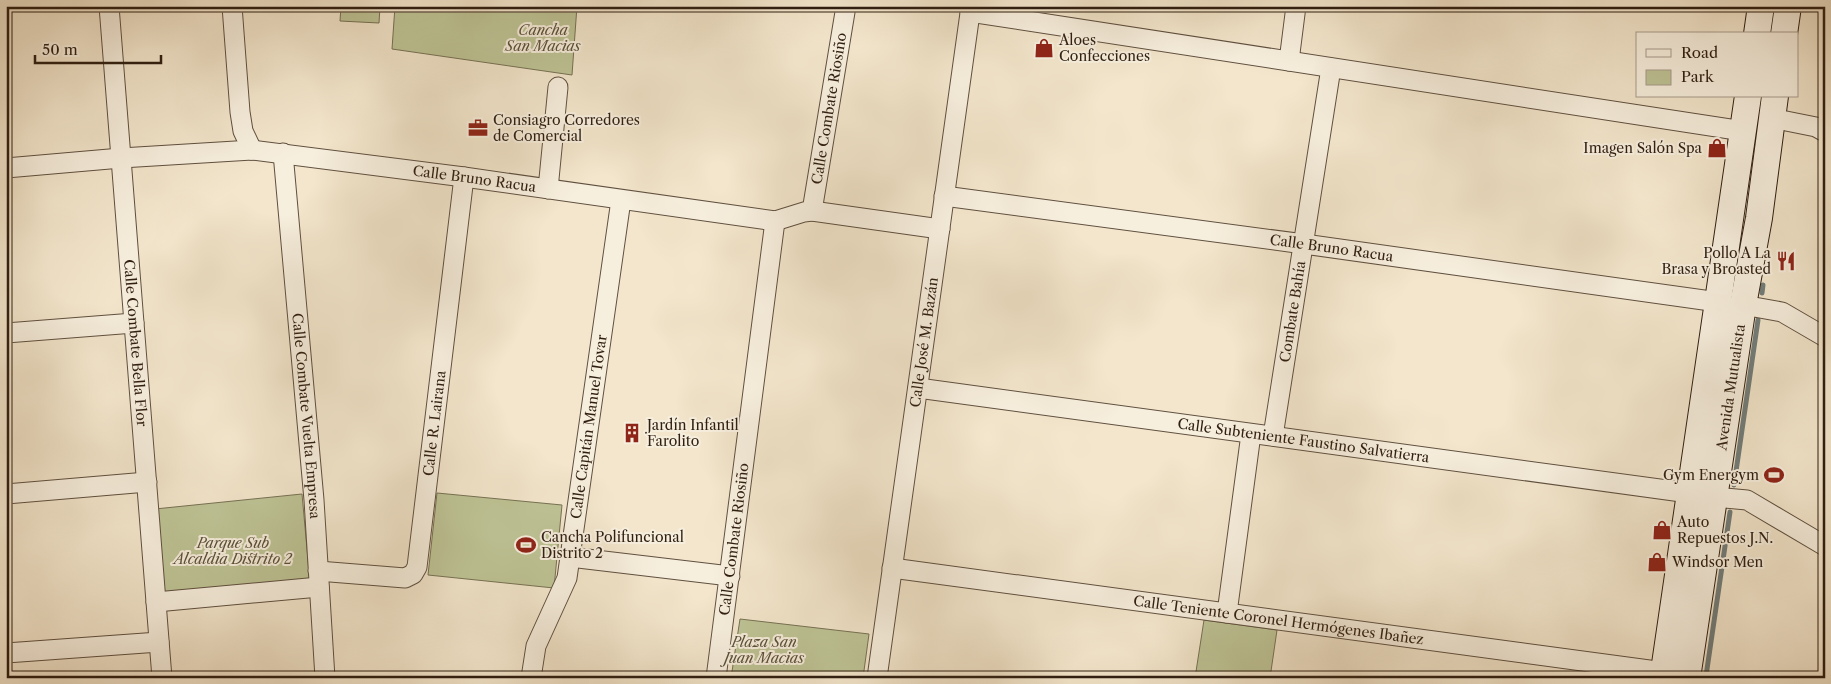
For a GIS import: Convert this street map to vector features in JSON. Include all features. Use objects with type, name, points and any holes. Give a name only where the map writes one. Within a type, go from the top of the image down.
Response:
[{"type":"main road","points":[[1784,32],[1788,6]]},
{"type":"main road","name":"Avenida Mutualista","points":[[1671,676],[1731,304],[1742,132],[1748,98]]},
{"type":"main road","points":[[1758,98],[1760,104],[1773,107]]},
{"type":"main road","name":"Avenida Mutualista","points":[[1731,304],[1759,218],[1773,107]]},
{"type":"main road","points":[[1742,132],[1750,136],[1753,146],[1748,201],[1759,218]]},
{"type":"street","name":"Calle Combate Bella Flor","points":[[109,6],[162,678]]},
{"type":"street","points":[[232,6],[240,112],[243,131],[252,150]]},
{"type":"street","name":"Calle Combate Riosiño","points":[[812,211],[846,6]]},
{"type":"street","points":[[1289,62],[1296,6]]},
{"type":"street","points":[[970,9],[1289,62],[1742,132]]},
{"type":"street","name":"Calle José M. Bazán","points":[[877,678],[970,9]]},
{"type":"street","name":"Combate Bahía","points":[[1272,436],[1331,68]]},
{"type":"street","points":[[548,189],[558,87]]},
{"type":"street","points":[[1773,107],[1825,132]]},
{"type":"street","name":"Calle Bruno Racua","points":[[6,168],[121,158],[252,150],[464,177],[775,221],[812,211],[940,228]]},
{"type":"street","name":"Calle Combate Vuelta Empresa","points":[[283,154],[314,500],[325,678]]},
{"type":"street","name":"Calle R. Lairana","points":[[156,602],[319,579],[405,578],[412,574],[417,566],[464,177]]},
{"type":"street","name":"Calle Bruno Racua","points":[[944,196],[1304,244],[1782,312],[1825,337]]},
{"type":"street","name":"Calle Capitán Manuel Tovar","points":[[531,678],[536,646],[567,578],[621,200]]},
{"type":"street","name":"Calle Combate Riosiño","points":[[716,678],[775,221]]},
{"type":"street","points":[[6,333],[134,323]]},
{"type":"street","name":"Calle Subteniente Faustino Salvatierra","points":[[918,388],[1747,500],[1825,546]]},
{"type":"street","points":[[1227,613],[1251,434]]},
{"type":"street","points":[[6,494],[146,482]]},
{"type":"street","points":[[570,557],[730,576]]},
{"type":"street","name":"Calle Teniente Coronel Hermógenes Ibañez","points":[[892,568],[1671,676]]},
{"type":"street","points":[[6,653],[159,642]]},
{"type":"green space","points":[[341,6],[380,6],[379,23],[340,21]]},
{"type":"green space","name":"Cancha San Macias","points":[[395,6],[577,6],[572,75],[392,49]]},
{"type":"green space","points":[[437,493],[562,505],[554,588],[428,575]]},
{"type":"green space","name":"Parque Sub Alcaldia Distrito 2","points":[[302,494],[311,593],[164,608],[155,509]]},
{"type":"green space","name":"Plaza San Juan Macias","points":[[740,619],[869,634],[863,678],[731,678]]},
{"type":"green space","points":[[1204,620],[1277,630],[1270,678],[1195,678]]},
{"type":"waterway","points":[[1762,293],[1763,285]]},
{"type":"waterway","points":[[1734,485],[1758,320]]},
{"type":"waterway","points":[[1706,676],[1730,512]]},
{"type":"place","name":"Aloes Confecciones","points":[[1044,48]]},
{"type":"place","name":"Consiagro Corredores de Comercial","points":[[478,128]]},
{"type":"place","name":"Imagen Salón Spa","points":[[1717,148]]},
{"type":"place","name":"Pollo A La Brasa y Broasted","points":[[1786,261]]},
{"type":"place","name":"Jardín Infantil Farolito","points":[[632,433]]},
{"type":"place","name":"Gym Energym","points":[[1774,475]]},
{"type":"place","name":"Auto Repuestos J.N.","points":[[1662,530]]},
{"type":"place","name":"Cancha Polifuncional Distrito 2","points":[[526,545]]},
{"type":"place","name":"Windsor Men","points":[[1657,562]]}]
